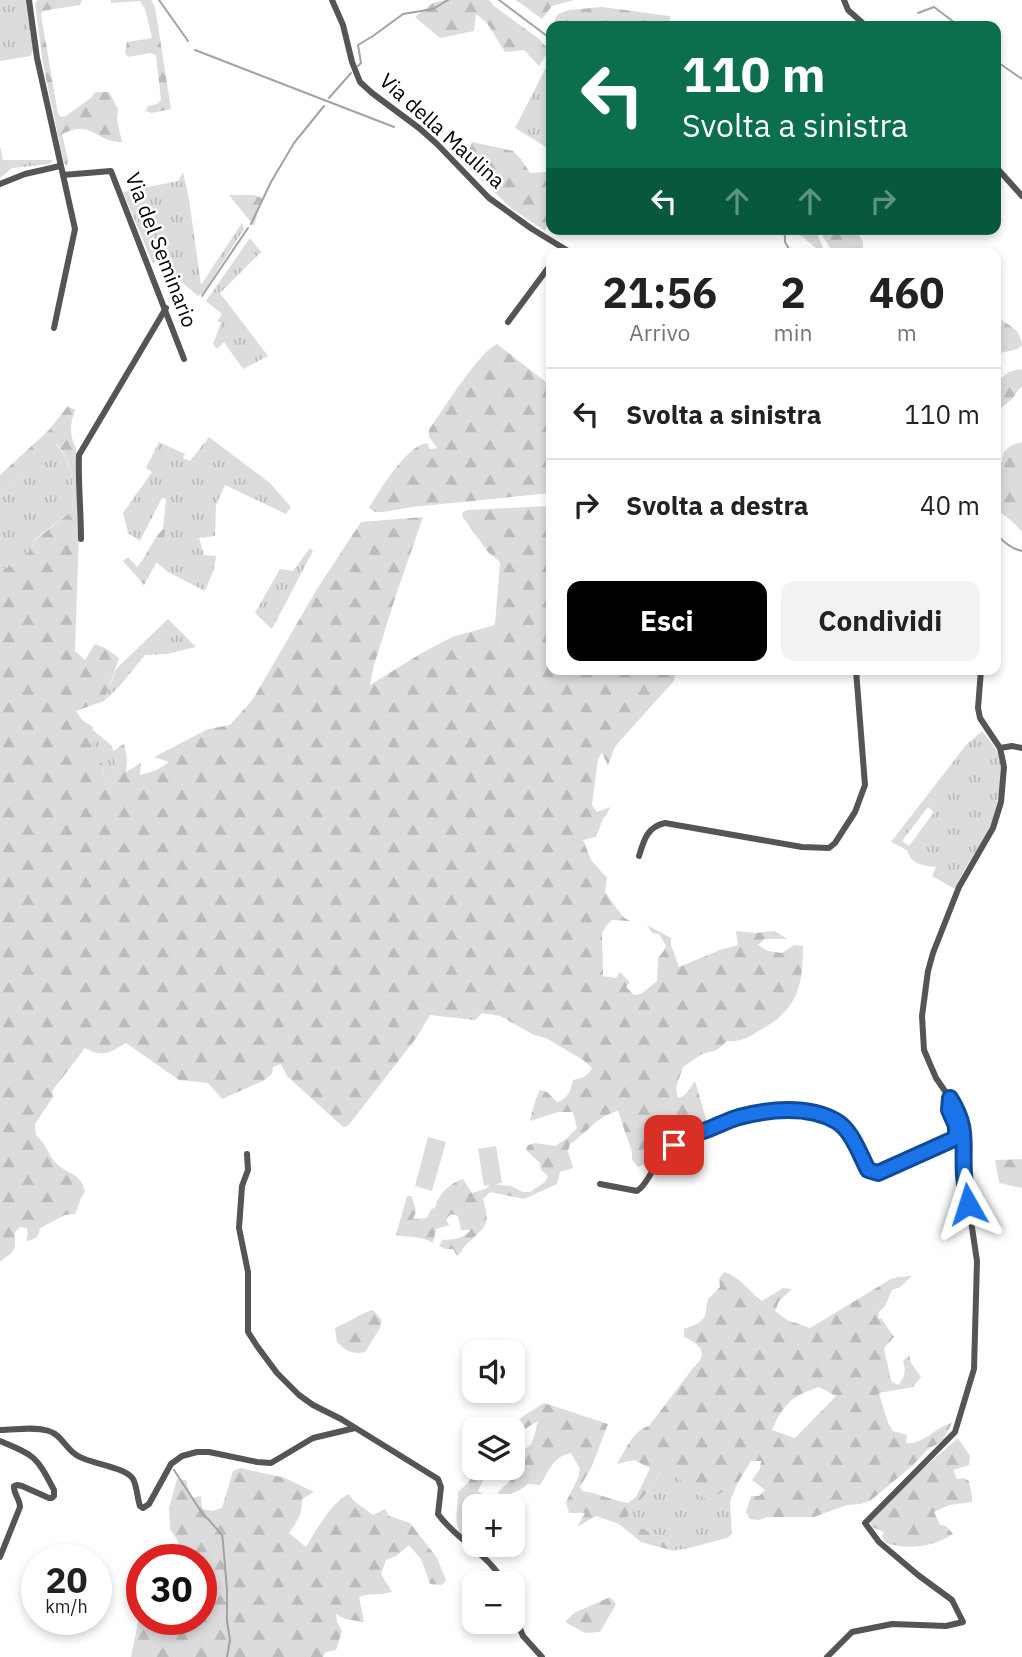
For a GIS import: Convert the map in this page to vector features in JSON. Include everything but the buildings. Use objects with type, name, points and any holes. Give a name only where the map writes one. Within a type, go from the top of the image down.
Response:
[{"type":"street","points":[[29,0],[37,58],[75,229],[54,328]]},
{"type":"street","name":"Via della Maulina","points":[[332,0],[343,25],[360,82],[437,144],[489,198],[557,248]]},
{"type":"street","points":[[844,0],[848,10],[860,21]]},
{"type":"street","points":[[0,184],[25,174],[60,166]]},
{"type":"street","name":"Via del Seminario","points":[[62,176],[111,171],[184,359]]},
{"type":"street","points":[[1001,173],[1022,197]]},
{"type":"street","points":[[508,323],[546,271]]},
{"type":"street","points":[[81,538],[79,454],[166,308]]},
{"type":"street","points":[[639,856],[647,834],[658,824],[665,823],[802,847],[829,848],[855,812],[864,785],[856,675]]},
{"type":"street","points":[[827,1657],[852,1632],[892,1624],[946,1626],[963,1622],[952,1600],[879,1542],[865,1524],[955,1432],[974,1369],[977,1261],[964,1174],[965,1136],[958,1110],[936,1078],[923,1050],[922,1016],[933,953],[954,898],[993,828],[1001,802],[1004,767],[1000,748],[980,718],[978,708],[981,675]]},
{"type":"street","points":[[1000,748],[1022,748]]},
{"type":"street","points":[[600,1184],[636,1191],[644,1186],[655,1166],[681,1140],[739,1117],[778,1110],[816,1113],[837,1121],[845,1128],[868,1170],[878,1173],[956,1138],[956,1126],[949,1110],[950,1098]]},
{"type":"street","points":[[247,1154],[248,1170],[242,1186],[239,1228],[248,1272],[248,1332],[277,1373],[299,1395],[438,1479],[442,1487],[438,1514],[453,1533],[497,1571]]},
{"type":"street","points":[[0,1430],[32,1429],[50,1432],[60,1437],[76,1456],[127,1473],[133,1478],[139,1506],[143,1508],[149,1504],[171,1464],[182,1456],[209,1452],[271,1463],[313,1438],[355,1427]]},
{"type":"street","points":[[0,1441],[23,1450],[38,1461],[54,1490],[52,1498],[22,1486],[14,1486],[20,1507],[0,1557]]},
{"type":"street","points":[[522,1634],[542,1657]]},
{"type":"green space","points":[[0,0],[27,0],[33,49],[31,56],[0,61]]},
{"type":"green space","points":[[38,0],[82,0],[80,5],[42,11],[41,15],[58,114],[61,117],[66,116],[95,92],[109,92],[118,109],[117,120],[122,142],[81,129],[62,134],[67,166],[64,163],[43,64],[35,4]]},
{"type":"green space","points":[[111,0],[151,0],[155,7],[171,109],[152,113],[145,111],[148,106],[161,100],[156,55],[150,53],[128,57],[125,53],[127,42],[152,38],[145,9],[140,1],[111,3]]},
{"type":"green space","points":[[445,0],[489,0],[539,39],[546,47],[546,55],[539,66],[524,50],[505,52],[487,23],[476,14],[474,31],[440,38],[415,17],[433,3]]},
{"type":"green space","points":[[516,0],[574,0],[552,6],[542,19]]},
{"type":"green space","points":[[602,7],[670,16],[670,21],[554,21],[558,14],[569,10]]},
{"type":"green space","points":[[546,68],[546,147],[515,128]]},
{"type":"green space","points":[[472,142],[513,151],[530,173],[546,172],[545,231],[511,208],[462,161],[466,159]]},
{"type":"green space","points":[[0,146],[3,160],[53,160],[50,164],[12,168],[0,178]]},
{"type":"green space","points":[[183,172],[201,285],[242,223],[244,229],[203,293],[198,296],[157,261],[153,264],[123,192],[178,181]]},
{"type":"green space","points":[[229,195],[254,195],[262,198],[254,226]]},
{"type":"green space","points":[[800,235],[818,235],[823,248],[816,248]]},
{"type":"green space","points":[[822,235],[859,235],[863,242],[863,248],[830,248]]},
{"type":"green space","points":[[250,238],[261,252],[220,293],[268,356],[243,369],[224,342],[217,349],[213,344],[221,323],[218,320],[222,314],[206,301]]},
{"type":"green space","points":[[1001,319],[1018,333],[1022,345],[1018,349],[1001,353]]},
{"type":"green space","points":[[497,344],[546,382],[546,494],[383,512],[375,512],[369,508],[394,470],[411,452],[427,443],[430,449],[437,448],[429,437],[429,430],[489,349]]},
{"type":"green space","points":[[1022,370],[1022,387],[1001,408],[1001,378],[1009,372]]},
{"type":"green space","points":[[68,406],[75,410],[71,429],[76,448],[79,532],[75,651],[85,660],[95,644],[119,658],[104,701],[76,711],[82,720],[93,727],[93,759],[103,764],[104,780],[109,789],[118,775],[112,752],[124,744],[126,772],[141,763],[140,775],[157,770],[169,762],[154,757],[208,729],[230,725],[253,699],[317,589],[361,522],[423,517],[395,598],[370,685],[452,637],[495,625],[500,562],[488,552],[462,516],[463,512],[546,506],[546,675],[675,675],[673,682],[618,743],[608,765],[602,753],[598,759],[592,805],[597,812],[610,807],[596,837],[583,840],[591,860],[607,878],[605,892],[623,917],[630,921],[612,920],[602,933],[603,976],[616,978],[620,972],[630,982],[626,987],[634,995],[641,994],[657,981],[658,958],[666,946],[659,934],[652,933],[647,925],[671,938],[679,967],[738,945],[736,931],[775,931],[787,939],[764,939],[758,945],[768,951],[782,953],[794,945],[803,946],[800,984],[784,1013],[749,1037],[727,1041],[717,1050],[702,1054],[683,1067],[676,1087],[678,1098],[685,1095],[695,1081],[709,1126],[680,1135],[660,1158],[638,1167],[632,1160],[632,1152],[618,1111],[604,1116],[570,1144],[568,1151],[573,1168],[560,1172],[557,1184],[524,1199],[490,1192],[483,1199],[487,1215],[485,1225],[457,1256],[453,1249],[439,1246],[443,1240],[460,1238],[470,1231],[472,1227],[469,1230],[461,1230],[458,1216],[451,1214],[446,1219],[449,1225],[436,1229],[433,1243],[420,1238],[396,1235],[407,1196],[411,1196],[415,1205],[413,1219],[427,1218],[445,1190],[463,1179],[472,1193],[491,1184],[530,1192],[545,1182],[548,1176],[541,1170],[540,1163],[526,1150],[528,1145],[535,1143],[555,1146],[577,1128],[573,1112],[558,1112],[530,1121],[537,1096],[540,1090],[547,1092],[557,1102],[564,1099],[573,1080],[584,1077],[592,1068],[546,1038],[534,1035],[500,1016],[482,1013],[475,1020],[430,1015],[417,1037],[346,1127],[287,1076],[281,1064],[273,1067],[272,1074],[263,1081],[222,1099],[208,1083],[179,1080],[126,1043],[106,1053],[85,1048],[52,1091],[53,1097],[35,1124],[36,1135],[54,1161],[81,1181],[85,1192],[75,1214],[65,1215],[40,1228],[34,1239],[26,1241],[27,1228],[20,1227],[15,1232],[14,1250],[0,1262],[0,569],[19,565],[35,540],[72,511],[73,494],[69,466],[62,450],[56,444],[0,494],[0,475],[49,430]]},
{"type":"green space","points":[[209,437],[270,483],[291,507],[286,514],[225,485],[216,505],[215,536],[199,538],[204,555],[216,556],[205,591],[168,572],[156,562],[160,556],[165,528],[163,529],[166,499],[162,498],[140,541],[128,533],[123,513],[152,472],[146,468],[159,442],[185,454],[183,458],[190,461]]},
{"type":"green space","points":[[1022,442],[1022,532],[1001,513],[1001,462],[1003,453],[1010,446]]},
{"type":"green space","points":[[55,444],[69,466],[73,494],[72,511],[35,539],[19,566],[0,569],[0,494]]},
{"type":"green space","points":[[166,527],[160,556],[144,585],[123,561],[128,557],[137,567]]},
{"type":"green space","points":[[310,548],[313,551],[272,629],[255,613],[280,569],[293,571]]},
{"type":"green space","points":[[168,619],[196,647],[167,654],[145,655],[104,701],[116,669]]},
{"type":"green space","points":[[93,730],[112,746],[118,775],[109,789],[104,780],[103,764],[93,759]]},
{"type":"green space","points":[[982,731],[998,754],[1001,778],[991,826],[955,889],[932,876],[936,867],[918,863],[911,858],[907,850],[891,842],[966,745]],"holes":[[[928,807],[934,812],[909,846],[902,841]]]},
{"type":"green space","points":[[428,1137],[446,1142],[432,1191],[415,1186]]},
{"type":"green space","points":[[496,1146],[502,1183],[484,1186],[478,1149]]},
{"type":"green space","points":[[1022,1159],[1022,1188],[999,1183],[995,1160]]},
{"type":"green space","points":[[724,1272],[740,1281],[762,1301],[783,1288],[792,1289],[779,1301],[775,1311],[787,1320],[810,1328],[891,1279],[912,1276],[900,1287],[892,1290],[885,1306],[879,1312],[878,1319],[881,1318],[894,1337],[884,1348],[891,1381],[898,1385],[904,1374],[903,1361],[909,1355],[921,1377],[913,1387],[879,1393],[888,1423],[893,1431],[907,1435],[906,1443],[924,1439],[952,1423],[944,1438],[929,1448],[870,1501],[847,1505],[814,1517],[750,1519],[746,1512],[751,1496],[759,1496],[765,1490],[752,1480],[760,1469],[761,1461],[751,1461],[737,1484],[708,1500],[674,1476],[667,1473],[658,1474],[626,1520],[663,1537],[676,1550],[674,1551],[641,1542],[619,1524],[596,1516],[577,1527],[585,1513],[569,1513],[566,1502],[580,1469],[571,1453],[556,1461],[540,1485],[528,1484],[510,1494],[498,1494],[510,1480],[525,1480],[525,1449],[531,1444],[538,1421],[525,1429],[525,1417],[522,1417],[544,1403],[608,1424],[592,1466],[580,1487],[582,1491],[628,1503],[636,1497],[650,1468],[634,1460],[617,1464],[634,1437],[649,1426],[701,1358],[699,1346],[684,1337],[684,1329],[699,1323],[705,1316],[708,1299],[720,1287],[719,1279]],"holes":[[[819,1387],[836,1396],[795,1438],[772,1430],[785,1407],[802,1394]]]},
{"type":"green space","points":[[373,1310],[382,1320],[365,1352],[350,1352],[343,1348],[337,1342],[335,1328]]},
{"type":"green space","points":[[958,1438],[970,1456],[969,1465],[953,1470],[957,1479],[964,1478],[969,1481],[972,1502],[949,1505],[934,1512],[940,1525],[946,1526],[953,1534],[921,1546],[886,1543],[882,1536],[884,1532],[872,1527],[870,1521],[875,1510]]},
{"type":"green space","points":[[240,1468],[285,1478],[314,1492],[302,1499],[299,1517],[289,1533],[306,1547],[331,1509],[349,1494],[373,1515],[385,1509],[389,1516],[410,1523],[437,1558],[446,1580],[442,1585],[430,1584],[421,1559],[409,1545],[396,1556],[386,1560],[381,1574],[392,1592],[359,1597],[364,1622],[345,1619],[336,1614],[342,1631],[336,1650],[326,1652],[323,1657],[131,1657],[135,1635],[217,1635],[217,1544],[178,1544],[170,1529],[169,1508],[177,1479],[186,1480],[191,1498],[201,1496],[202,1509],[212,1511],[222,1508],[233,1471]]},
{"type":"green space","points":[[666,1472],[708,1500],[737,1484],[730,1502],[732,1534],[727,1538],[676,1550],[663,1537],[625,1521],[658,1474]]},
{"type":"green space","points":[[470,1480],[483,1480],[478,1491],[483,1494],[462,1494],[462,1534],[456,1520],[458,1492]]},
{"type":"green space","points":[[610,1597],[616,1604],[600,1632],[585,1633],[565,1622],[574,1613]]},
{"type":"waterway","points":[[159,0],[188,41]]},
{"type":"waterway","points":[[358,66],[361,63],[358,45],[403,14],[433,9],[448,0]]},
{"type":"waterway","points":[[499,0],[546,35]]},
{"type":"waterway","points":[[918,13],[934,7],[952,21]]},
{"type":"waterway","points":[[195,50],[394,127]]},
{"type":"waterway","points":[[1001,64],[1022,79]]},
{"type":"waterway","points":[[329,98],[351,73]]},
{"type":"waterway","points":[[251,224],[294,143],[324,106]]},
{"type":"waterway","points":[[202,296],[248,228]]},
{"type":"waterway","points":[[784,235],[788,248]]},
{"type":"waterway","points":[[1001,538],[1022,551]]},
{"type":"waterway","points":[[174,1470],[204,1516],[222,1535],[230,1640],[227,1657]]},
{"type":"route","points":[[674,1145],[694,1134],[739,1117],[778,1110],[797,1110],[816,1113],[837,1121],[845,1128],[868,1170],[878,1173],[956,1138],[956,1126],[949,1110],[950,1098],[963,1124],[964,1174],[968,1204]]}]
